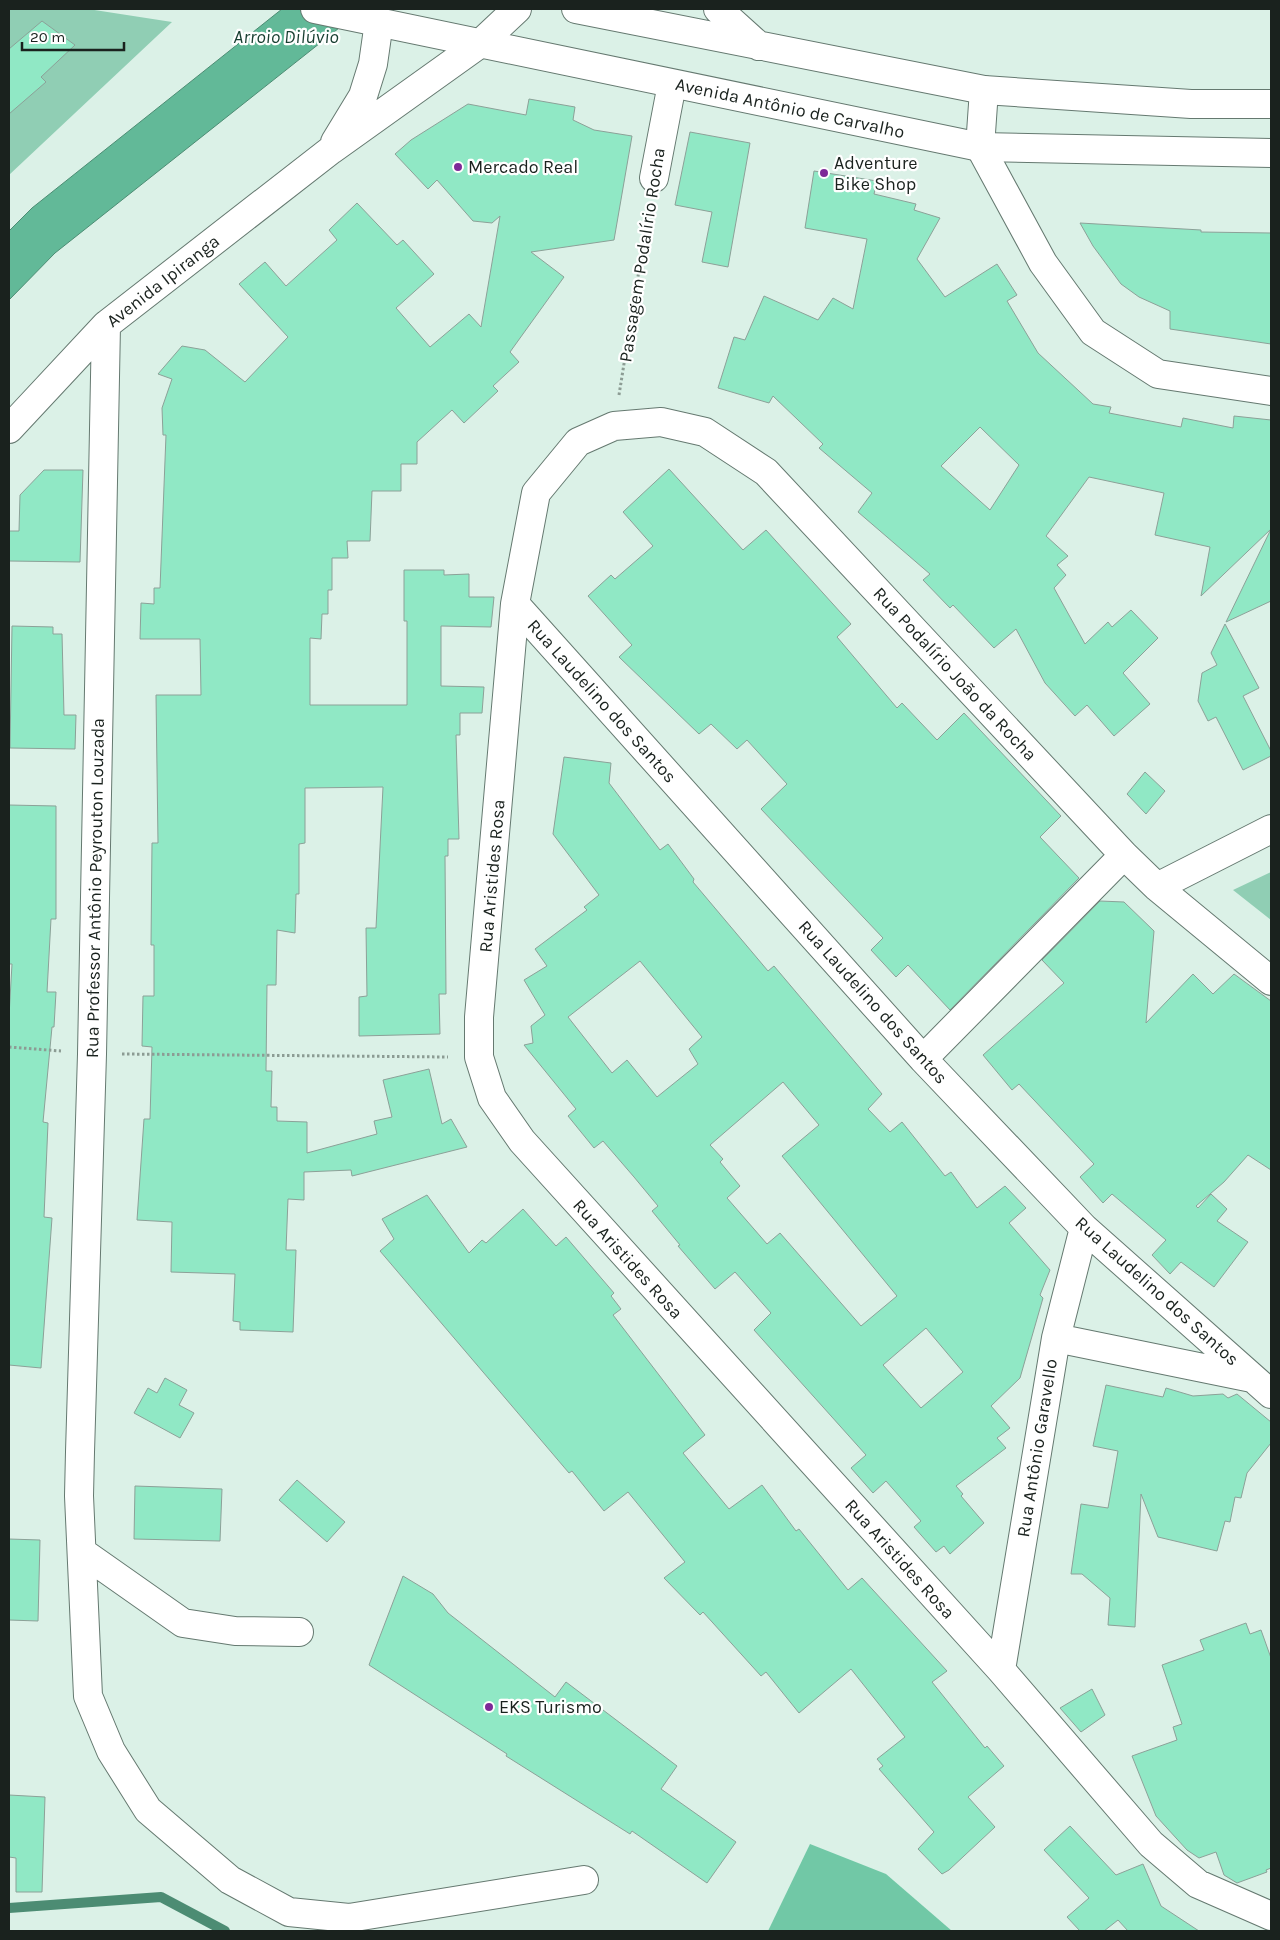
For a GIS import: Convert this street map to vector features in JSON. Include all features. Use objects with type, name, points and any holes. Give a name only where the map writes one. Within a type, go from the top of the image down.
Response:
[{"type":"street","name":"Avenida Antônio de Carvalho","points":[[315,9],[482,42],[672,84],[980,147],[1271,153]]},
{"type":"street","name":"Avenida Ipiranga","points":[[9,429],[106,325],[331,150],[482,42],[517,9]]},
{"type":"street","points":[[576,9],[984,90],[1191,104],[1271,104]]},
{"type":"street","points":[[718,9],[760,47]]},
{"type":"street","name":"Avenida Ipiranga","points":[[331,150],[363,96],[373,64],[370,21]]},
{"type":"street","name":"Passagem Podalírio Rocha","points":[[654,178],[672,84]]},
{"type":"street","points":[[984,90],[980,147],[1043,263],[1093,332],[1158,374],[1271,391]]},
{"type":"street","name":"Rua Professor Antônio Peyrouton Louzada","points":[[106,325],[92,1054],[80,1452],[88,1696],[112,1751],[148,1810],[230,1880],[289,1912],[349,1918],[584,1880]]},
{"type":"street","name":"Rua Podalírio João da Rocha","points":[[614,426],[661,422],[705,432],[766,472],[1124,855],[1157,886],[1271,981]]},
{"type":"street","name":"Rua Aristides Rosa","points":[[614,426],[578,442],[536,493],[515,604],[480,1007],[479,1057],[492,1098],[522,1141],[1001,1670],[1151,1844],[1198,1884],[1260,1919]]},
{"type":"street","name":"Rua Laudelino dos Santos","points":[[515,604],[924,1059],[1084,1228],[1265,1385]]},
{"type":"street","points":[[1157,886],[1271,829]]},
{"type":"street","points":[[924,1059],[1124,855]]},
{"type":"street","name":"Rua Antônio Garavello","points":[[1001,1670],[1056,1338],[1084,1228]]},
{"type":"street","name":"Rua Laudelino dos Santos","points":[[1056,1338],[1265,1385]]},
{"type":"street","points":[[82,1552],[183,1622],[235,1631],[298,1632]]},
{"type":"path","name":"Passagem Podalírio Rocha","points":[[614,426],[654,178]]},
{"type":"path","points":[[9,1047],[92,1054],[479,1057]]},
{"type":"shaded area","points":[[9,9],[88,9],[172,22],[9,175]]},
{"type":"shaded area","points":[[1271,872],[1271,920],[1233,890]]},
{"type":"shaded area","points":[[810,1844],[886,1874],[952,1931],[768,1931]]},
{"type":"water","name":"Arroio Dilúvio","points":[[282,9],[363,9],[55,253],[9,300],[9,231],[32,208]]},
{"type":"building","points":[[42,21],[75,45],[41,77],[46,82],[9,114],[9,49]]},
{"type":"building","points":[[529,99],[575,107],[573,120],[594,130],[632,136],[614,240],[531,252],[564,277],[510,352],[519,362],[493,386],[498,391],[464,423],[452,410],[417,442],[417,464],[401,464],[401,491],[372,491],[370,541],[347,541],[348,558],[332,558],[332,590],[328,590],[328,614],[322,614],[321,639],[310,638],[310,705],[407,705],[407,621],[404,621],[404,570],[444,570],[444,575],[469,574],[469,597],[494,597],[491,627],[441,626],[441,686],[484,687],[482,713],[460,713],[460,735],[456,735],[459,839],[448,839],[448,856],[445,856],[446,994],[439,994],[440,1034],[359,1036],[359,997],[367,996],[366,928],[376,928],[383,787],[305,788],[305,843],[299,844],[299,894],[296,894],[295,933],[277,930],[276,985],[267,985],[266,1071],[272,1071],[271,1107],[277,1107],[277,1121],[307,1122],[307,1153],[377,1134],[374,1121],[392,1117],[383,1080],[429,1069],[442,1124],[451,1119],[467,1147],[352,1176],[351,1170],[304,1172],[304,1200],[288,1199],[286,1250],[296,1250],[293,1332],[240,1330],[240,1322],[233,1321],[235,1274],[171,1272],[172,1222],[137,1220],[144,1119],[150,1119],[152,1047],[142,1046],[143,996],[154,996],[154,945],[151,945],[152,843],[158,843],[156,695],[201,695],[200,639],[140,639],[141,603],[154,604],[154,588],[160,588],[166,435],[163,435],[162,408],[172,379],[158,374],[182,346],[205,350],[245,382],[288,337],[239,284],[265,262],[286,286],[337,240],[329,230],[357,203],[397,245],[403,240],[434,274],[396,308],[430,347],[469,314],[481,327],[500,216],[492,223],[473,221],[437,180],[428,189],[395,154],[411,140],[468,104],[526,115]]},
{"type":"building","points":[[690,132],[750,143],[728,267],[702,262],[712,212],[675,205]]},
{"type":"building","points":[[814,171],[877,181],[874,194],[916,204],[914,210],[940,218],[917,259],[945,297],[997,264],[1017,295],[1007,301],[1038,353],[1093,404],[1111,407],[1109,413],[1181,427],[1183,418],[1233,428],[1234,416],[1271,420],[1271,529],[1201,596],[1210,547],[1155,535],[1164,493],[1089,477],[1046,536],[1068,556],[1057,565],[1066,575],[1054,588],[1085,644],[1108,622],[1112,627],[1131,610],[1158,638],[1123,673],[1150,704],[1114,736],[1087,705],[1075,716],[1045,683],[1016,629],[994,648],[953,605],[950,608],[923,580],[930,574],[858,512],[872,493],[819,448],[823,444],[773,396],[769,403],[718,388],[734,337],[745,340],[764,296],[818,320],[833,298],[853,309],[867,239],[805,228]],"holes":[[[980,427],[1019,465],[990,510],[941,466]]]},
{"type":"building","points":[[1080,223],[1201,230],[1201,232],[1271,233],[1271,344],[1170,329],[1170,311],[1139,297],[1121,284],[1093,246]]},
{"type":"building","points":[[669,469],[743,550],[766,530],[851,624],[837,637],[897,708],[902,703],[937,740],[964,713],[1061,816],[1040,837],[1079,878],[950,1010],[908,965],[896,977],[871,950],[883,938],[761,809],[787,784],[747,740],[737,749],[711,724],[699,734],[619,657],[632,645],[588,596],[611,575],[615,579],[653,546],[623,512]]},
{"type":"building","points":[[44,470],[83,470],[80,562],[9,561],[9,531],[19,531],[20,495]]},
{"type":"building","points":[[1271,529],[1271,601],[1226,622]]},
{"type":"building","points":[[1225,624],[1259,688],[1243,696],[1271,751],[1271,756],[1243,770],[1216,717],[1208,721],[1198,701],[1202,673],[1217,665],[1211,653]]},
{"type":"building","points":[[12,626],[53,627],[53,634],[62,634],[64,715],[76,715],[75,749],[10,748]]},
{"type":"building","points":[[564,757],[611,763],[609,783],[660,850],[668,844],[694,879],[693,882],[768,971],[774,966],[882,1094],[868,1109],[890,1132],[902,1122],[945,1176],[951,1172],[977,1208],[1005,1186],[1026,1208],[1009,1223],[1050,1270],[1040,1295],[1043,1298],[1020,1378],[991,1406],[1010,1428],[997,1438],[1006,1448],[956,1486],[963,1494],[961,1496],[984,1523],[950,1554],[944,1546],[936,1552],[914,1527],[921,1521],[886,1481],[873,1493],[851,1468],[866,1455],[754,1330],[771,1313],[735,1272],[715,1289],[678,1246],[680,1245],[652,1211],[658,1206],[634,1177],[603,1141],[594,1148],[568,1116],[576,1109],[524,1045],[533,1043],[531,1026],[545,1015],[524,980],[547,966],[535,949],[587,910],[584,907],[599,895],[553,834]],"holes":[[[640,961],[702,1037],[689,1049],[698,1064],[657,1097],[627,1060],[612,1073],[568,1017]],[[783,1082],[819,1125],[782,1156],[897,1296],[861,1326],[780,1233],[767,1244],[727,1198],[740,1186],[720,1162],[723,1159],[710,1145]],[[926,1328],[963,1372],[921,1408],[883,1365]]]},
{"type":"building","points":[[1145,772],[1165,791],[1146,814],[1127,794]]},
{"type":"building","points":[[9,805],[56,806],[56,919],[51,919],[47,992],[56,992],[43,1122],[48,1123],[44,1217],[52,1218],[41,1368],[9,1365],[9,1016],[12,964],[9,964]]},
{"type":"building","points":[[1100,901],[1124,902],[1154,931],[1146,1023],[1193,974],[1213,994],[1234,974],[1271,1001],[1271,1170],[1248,1155],[1224,1182],[1196,1206],[1198,1208],[1211,1194],[1227,1209],[1217,1221],[1248,1242],[1214,1287],[1181,1262],[1170,1274],[1152,1255],[1166,1240],[1112,1194],[1103,1203],[1080,1177],[1094,1164],[1019,1084],[1012,1090],[983,1055],[1064,983],[1042,960]]},
{"type":"building","points":[[427,1195],[469,1253],[482,1240],[486,1243],[523,1209],[556,1246],[566,1237],[614,1293],[611,1296],[621,1309],[613,1315],[705,1435],[683,1453],[729,1509],[762,1485],[796,1531],[799,1529],[848,1590],[862,1578],[947,1671],[932,1682],[985,1748],[987,1746],[1004,1766],[968,1797],[995,1827],[949,1870],[942,1874],[918,1849],[934,1832],[879,1769],[883,1766],[877,1759],[905,1737],[851,1669],[799,1713],[766,1672],[761,1676],[703,1612],[700,1615],[664,1578],[685,1562],[628,1492],[604,1511],[572,1471],[569,1473],[380,1251],[394,1239],[382,1219]]},
{"type":"building","points":[[165,1378],[187,1390],[179,1405],[194,1413],[180,1438],[134,1413],[148,1388],[157,1393]]},
{"type":"building","points":[[1106,1385],[1163,1397],[1166,1388],[1193,1396],[1223,1394],[1228,1398],[1237,1394],[1271,1422],[1271,1443],[1247,1473],[1241,1498],[1235,1497],[1230,1522],[1225,1521],[1217,1551],[1158,1537],[1141,1494],[1135,1627],[1108,1625],[1110,1598],[1082,1574],[1071,1574],[1081,1504],[1108,1508],[1118,1451],[1093,1446]]},
{"type":"building","points":[[297,1480],[345,1522],[327,1542],[279,1500]]},
{"type":"building","points":[[135,1486],[222,1489],[220,1541],[134,1539]]},
{"type":"building","points":[[9,1539],[40,1540],[38,1621],[9,1620]]},
{"type":"building","name":"EKS Turismo","points":[[403,1576],[433,1594],[448,1613],[555,1697],[566,1682],[677,1766],[661,1789],[736,1842],[707,1883],[632,1831],[630,1834],[506,1756],[507,1754],[369,1665]]},
{"type":"building","points":[[1246,1623],[1250,1634],[1261,1630],[1271,1658],[1271,1868],[1266,1870],[1267,1872],[1237,1883],[1224,1875],[1216,1852],[1199,1858],[1187,1850],[1156,1816],[1132,1756],[1177,1740],[1173,1727],[1182,1724],[1162,1665],[1204,1650],[1200,1640]]},
{"type":"building","points":[[1092,1689],[1105,1715],[1081,1732],[1060,1708]]},
{"type":"building","points":[[9,1795],[45,1797],[42,1892],[16,1892],[16,1858],[9,1857]]},
{"type":"building","points":[[1070,1826],[1116,1875],[1143,1864],[1161,1906],[1199,1931],[1128,1931],[1118,1920],[1104,1931],[1080,1931],[1067,1917],[1089,1898],[1044,1850]]},
{"type":"waterway","points":[[9,1908],[161,1897],[225,1931]]},
{"type":"place","name":"Mercado Real","points":[[458,167]]},
{"type":"place","name":"Adventure Bike Shop","points":[[824,173]]},
{"type":"place","name":"EKS Turismo","points":[[489,1707]]}]
